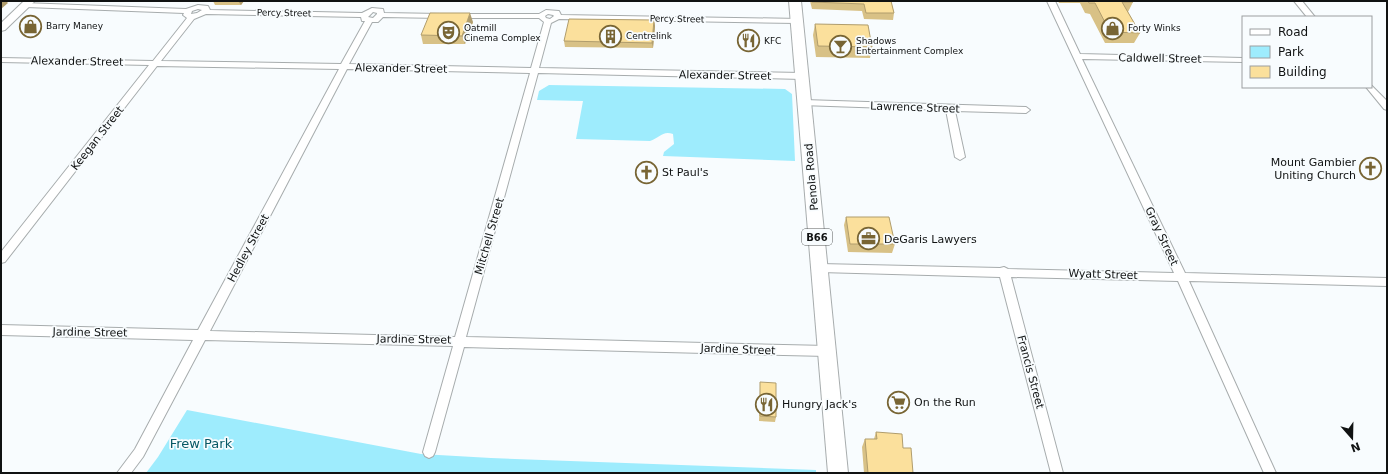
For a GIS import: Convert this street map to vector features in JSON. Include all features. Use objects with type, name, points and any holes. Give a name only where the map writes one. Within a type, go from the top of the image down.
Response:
[{"type":"main road","name":"Penola Road","points":[[795,1],[838,473]]},
{"type":"street","points":[[375,10],[380,1]]},
{"type":"street","name":"Gray Street","points":[[1051,1],[1181,276],[1270,473]]},
{"type":"street","points":[[1298,1],[1311,16]]},
{"type":"street","points":[[1,28],[28,3],[190,14],[192,8],[203,6]]},
{"type":"street","name":"Percy Street","points":[[203,6],[367,18]]},
{"type":"street","points":[[375,10],[381,12],[382,15],[378,18],[367,18],[370,11],[375,10]]},
{"type":"street","name":"Keegan Street","points":[[1,259],[157,63],[190,14]]},
{"type":"street","name":"Percy Street","points":[[382,15],[550,14],[797,21]]},
{"type":"street","name":"Mitchell Street","points":[[429,452],[536,71],[550,14]]},
{"type":"street","name":"Hedley Street","points":[[123,473],[139,453],[346,67],[367,18]]},
{"type":"street","name":"Caldwell Street","points":[[1077,56],[1242,60]]},
{"type":"street","name":"Alexander Street","points":[[1,60],[802,76]]},
{"type":"street","points":[[1371,88],[1387,107]]},
{"type":"street","name":"Lawrence Street","points":[[804,103],[1026,110]]},
{"type":"street","points":[[950,108],[960,157]]},
{"type":"street","name":"Wyatt Street","points":[[820,268],[1004,271],[1387,282]]},
{"type":"street","name":"Francis Street","points":[[1004,271],[1057,473]]},
{"type":"street","name":"Jardine Street","points":[[1,330],[460,340],[827,351]]},
{"type":"green space","points":[[549,85],[785,89],[792,94],[795,161],[663,156],[664,152],[674,144],[673,134],[670,133],[666,133],[650,141],[576,139],[583,101],[537,100],[539,91]]},
{"type":"green space","name":"Frew Park","points":[[187,410],[421,454],[816,470],[816,473],[146,473],[158,457]]},
{"type":"building","points":[[812,1],[891,1],[894,13],[866,13],[864,4]]},
{"type":"building","points":[[1088,1],[1132,1],[1133,2],[1122,2],[1140,33],[1110,32],[1095,3],[1089,3]]},
{"type":"building","points":[[430,13],[470,13],[462,36],[421,35]]},
{"type":"building","name":"Centrelink","points":[[569,19],[654,20],[652,43],[564,41]]},
{"type":"building","points":[[815,24],[868,25],[872,47],[818,46]]},
{"type":"building","name":"DeGaris Lawyers","points":[[846,217],[889,217],[895,244],[850,244]]},
{"type":"building","name":"Hungry Jack's","points":[[760,382],[776,383],[776,417],[760,416]]},
{"type":"building","points":[[876,432],[902,434],[903,448],[911,448],[913,473],[868,473],[865,439],[877,439]]},
{"type":"place","name":"Barry Maney","points":[[31,26]]},
{"type":"place","name":"Forty Winks","points":[[1112,28]]},
{"type":"place","name":"Oatmill Cinema Complex","points":[[448,33]]},
{"type":"place","name":"Centrelink","points":[[610,36]]},
{"type":"place","name":"KFC","points":[[748,41]]},
{"type":"place","name":"Shadows Entertainment Complex","points":[[841,46]]},
{"type":"place","name":"Mount Gambier Uniting Church","points":[[1371,168]]},
{"type":"place","name":"St Paul's","points":[[647,172]]},
{"type":"place","name":"DeGaris Lawyers","points":[[868,239]]},
{"type":"place","name":"On the Run","points":[[898,402]]},
{"type":"place","name":"Hungry Jack's","points":[[767,404]]}]
